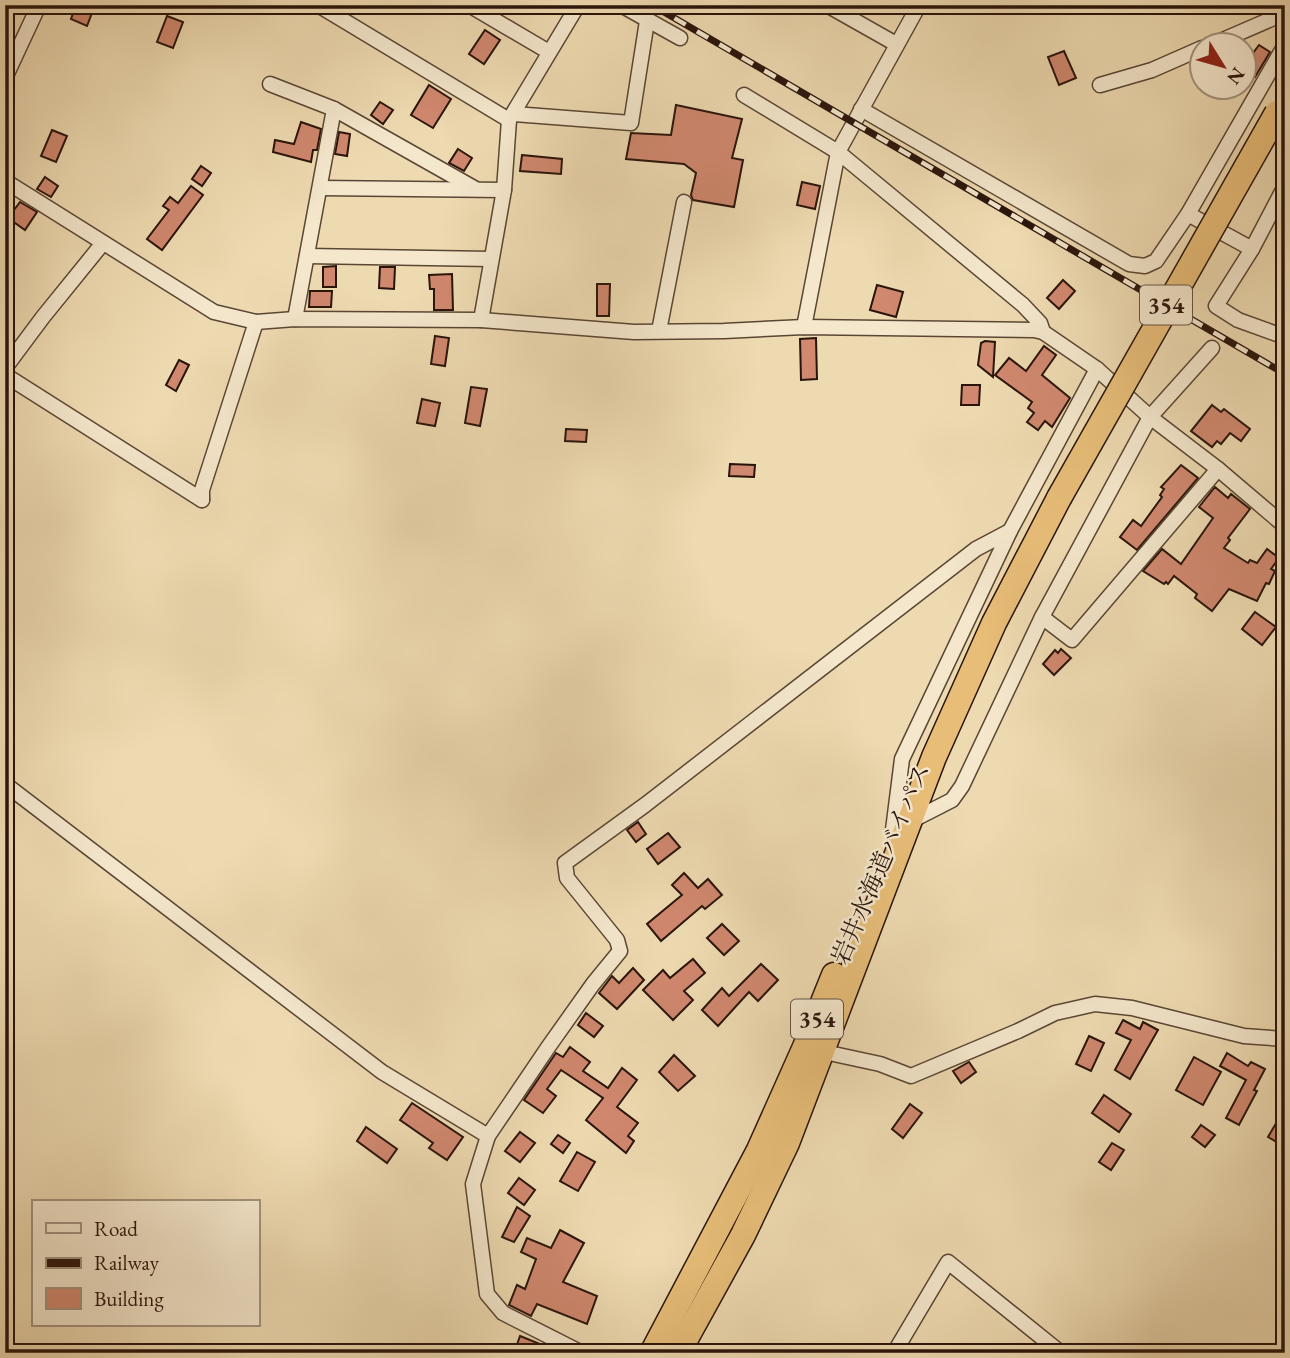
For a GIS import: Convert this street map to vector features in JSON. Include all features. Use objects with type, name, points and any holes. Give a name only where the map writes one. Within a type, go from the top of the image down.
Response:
[{"type":"highway","name":"岩井水海道バイパス","points":[[678,1353],[709,1300],[788,1143],[814,1050],[922,765],[1059,498],[1281,106]]},
{"type":"highway","name":"岩井水海道バイパス","points":[[652,1353],[814,1050]]},
{"type":"street","points":[[5,78],[39,5]]},
{"type":"street","points":[[469,5],[549,52]]},
{"type":"street","points":[[481,320],[504,190],[511,117],[578,5]]},
{"type":"street","points":[[621,5],[680,38]]},
{"type":"street","points":[[827,5],[896,44]]},
{"type":"street","points":[[804,327],[838,152],[919,5]]},
{"type":"street","points":[[323,7],[511,117],[631,123],[647,21]]},
{"type":"street","points":[[1241,32],[1285,13]]},
{"type":"street","points":[[862,109],[1129,264],[1145,266],[1156,261],[1188,214],[1285,45]]},
{"type":"street","points":[[1100,85],[1152,70],[1188,54]]},
{"type":"street","points":[[270,84],[334,109],[474,188]]},
{"type":"street","points":[[744,94],[838,152],[1023,305],[1040,323],[1043,332]]},
{"type":"street","points":[[295,319],[334,109]]},
{"type":"street","points":[[5,181],[214,312],[256,323],[295,319],[481,320],[634,332],[804,327],[971,327],[1043,332],[1097,369],[1150,417],[1285,526]]},
{"type":"street","points":[[1285,186],[1252,249],[1216,306],[1238,320],[1285,337]]},
{"type":"street","points":[[320,187],[504,190]]},
{"type":"street","points":[[659,331],[684,202]]},
{"type":"street","points":[[1270,214],[1285,203]]},
{"type":"street","points":[[1188,214],[1252,249]]},
{"type":"street","points":[[5,368],[103,243]]},
{"type":"street","points":[[307,256],[491,259]]},
{"type":"street","points":[[5,375],[202,500],[202,490],[256,323]]},
{"type":"street","points":[[1097,369],[1010,531],[902,759],[900,827],[952,800],[962,786],[1042,617],[1150,417],[1212,348]]},
{"type":"street","points":[[1042,617],[1072,640],[1218,470]]},
{"type":"street","points":[[582,1353],[503,1313],[487,1294],[473,1184],[488,1136],[556,1036],[620,951],[617,940],[567,877],[565,863],[645,805],[976,549],[1010,531]]},
{"type":"street","points":[[5,784],[382,1072],[488,1136]]},
{"type":"street","points":[[814,1050],[880,1064],[911,1076],[1055,1013],[1095,1004],[1132,1007],[1244,1036],[1285,1039]]},
{"type":"street","points":[[894,1353],[948,1262],[1061,1353]]},
{"type":"building","points":[[76,5],[95,5],[87,26],[71,19]]},
{"type":"building","points":[[167,16],[183,22],[173,48],[157,42]]},
{"type":"building","points":[[485,30],[500,40],[484,64],[469,54]]},
{"type":"building","points":[[1258,46],[1270,52],[1258,72]]},
{"type":"building","points":[[1064,51],[1076,78],[1059,85],[1048,57]]},
{"type":"building","points":[[429,85],[451,99],[433,128],[411,115]]},
{"type":"building","points":[[380,102],[393,110],[383,124],[371,115]]},
{"type":"building","points":[[676,105],[742,119],[732,158],[743,160],[734,207],[693,200],[691,195],[696,173],[684,164],[626,159],[631,133],[671,135]]},
{"type":"building","points":[[301,122],[321,129],[317,150],[313,150],[311,162],[273,152],[275,140],[294,144]]},
{"type":"building","points":[[52,130],[67,136],[56,162],[41,156]]},
{"type":"building","points":[[339,132],[350,134],[347,156],[335,154]]},
{"type":"building","points":[[458,149],[472,158],[464,171],[449,163]]},
{"type":"building","points":[[522,155],[562,159],[561,174],[520,171]]},
{"type":"building","points":[[201,166],[211,173],[202,186],[192,179]]},
{"type":"building","points":[[45,177],[58,186],[51,197],[37,189]]},
{"type":"building","points":[[802,182],[820,186],[815,209],[797,205]]},
{"type":"building","points":[[191,186],[203,195],[162,250],[147,239],[169,210],[163,206],[170,197],[178,203]]},
{"type":"building","points":[[20,202],[37,212],[25,230],[8,218]]},
{"type":"building","points":[[336,266],[336,287],[323,287],[323,267]]},
{"type":"building","points":[[380,267],[395,267],[394,289],[379,288]]},
{"type":"building","points":[[452,274],[453,310],[434,310],[434,289],[430,289],[429,275]]},
{"type":"building","points":[[1063,280],[1075,291],[1059,309],[1047,298]]},
{"type":"building","points":[[597,284],[610,284],[609,316],[597,316]]},
{"type":"building","points":[[877,285],[903,292],[896,317],[870,310]]},
{"type":"building","points":[[310,291],[332,291],[331,307],[309,307]]},
{"type":"building","points":[[435,336],[449,338],[445,366],[431,364]]},
{"type":"building","points":[[816,338],[817,379],[801,380],[800,339]]},
{"type":"building","points":[[995,342],[993,377],[978,365],[981,343]]},
{"type":"building","points":[[1044,346],[1056,355],[1042,375],[1070,398],[1052,427],[1045,421],[1038,430],[1027,422],[1034,413],[1028,408],[1032,402],[995,375],[1009,358],[1026,371]]},
{"type":"building","points":[[179,360],[189,365],[176,391],[166,385]]},
{"type":"building","points":[[962,385],[980,385],[979,405],[961,405]]},
{"type":"building","points":[[471,387],[487,389],[480,426],[465,423]]},
{"type":"building","points":[[422,399],[440,403],[435,426],[417,423]]},
{"type":"building","points":[[1212,405],[1221,412],[1224,409],[1250,429],[1241,441],[1230,433],[1221,444],[1217,441],[1212,447],[1191,431]]},
{"type":"building","points":[[566,429],[587,430],[586,442],[565,441]]},
{"type":"building","points":[[730,464],[755,465],[754,477],[729,476]]},
{"type":"building","points":[[1181,465],[1198,478],[1137,550],[1120,537],[1133,520],[1141,526],[1162,497],[1160,495],[1164,489],[1161,487]]},
{"type":"building","points":[[1215,487],[1228,498],[1231,494],[1250,509],[1228,538],[1230,540],[1224,548],[1248,563],[1250,560],[1257,563],[1267,549],[1279,558],[1271,569],[1275,571],[1269,584],[1266,583],[1257,601],[1229,589],[1212,611],[1195,598],[1197,594],[1174,576],[1168,584],[1164,584],[1143,571],[1162,549],[1181,564],[1213,518],[1199,507]]},
{"type":"building","points":[[1255,612],[1276,627],[1262,645],[1242,629]]},
{"type":"building","points":[[1061,649],[1071,658],[1054,675],[1043,664],[1055,650],[1058,653]]},
{"type":"building","points":[[638,822],[646,834],[636,842],[627,830]]},
{"type":"building","points":[[668,833],[680,847],[658,864],[647,849]]},
{"type":"building","points":[[684,873],[698,888],[708,879],[722,895],[705,909],[702,906],[661,941],[647,924],[682,895],[672,885]]},
{"type":"building","points":[[722,924],[739,941],[724,955],[707,938]]},
{"type":"building","points":[[693,959],[705,973],[684,991],[693,1000],[673,1020],[643,990],[663,970],[670,978]]},
{"type":"building","points":[[761,964],[778,980],[758,1001],[749,992],[718,1026],[702,1010],[722,988],[729,996]]},
{"type":"building","points":[[633,968],[644,980],[617,1009],[599,993],[612,976],[619,983]]},
{"type":"building","points":[[586,1013],[603,1026],[594,1037],[578,1025]]},
{"type":"building","points":[[1123,1020],[1140,1029],[1143,1022],[1158,1030],[1130,1079],[1115,1070],[1131,1040],[1116,1033]]},
{"type":"building","points":[[1089,1036],[1104,1043],[1091,1071],[1076,1064]]},
{"type":"building","points":[[570,1047],[590,1062],[583,1071],[608,1088],[622,1068],[637,1080],[617,1107],[638,1123],[628,1136],[634,1141],[626,1153],[586,1120],[603,1098],[561,1070],[547,1089],[556,1096],[543,1113],[524,1100],[556,1053],[563,1057]]},
{"type":"building","points":[[1227,1053],[1248,1066],[1251,1062],[1265,1069],[1239,1125],[1226,1118],[1246,1080],[1220,1066]]},
{"type":"building","points":[[674,1055],[695,1076],[678,1091],[659,1072]]},
{"type":"building","points":[[1194,1057],[1221,1072],[1203,1105],[1176,1090]]},
{"type":"building","points":[[969,1062],[976,1072],[961,1083],[953,1071]]},
{"type":"building","points":[[1104,1095],[1131,1114],[1119,1132],[1092,1113]]},
{"type":"building","points":[[412,1103],[463,1137],[447,1160],[429,1148],[433,1143],[400,1120]]},
{"type":"building","points":[[910,1104],[922,1113],[903,1138],[892,1129]]},
{"type":"building","points":[[1201,1125],[1215,1135],[1205,1147],[1192,1137]]},
{"type":"building","points":[[1275,1125],[1285,1130],[1285,1147],[1268,1137]]},
{"type":"building","points":[[366,1127],[397,1149],[387,1163],[357,1141]]},
{"type":"building","points":[[520,1132],[535,1143],[520,1162],[505,1151]]},
{"type":"building","points":[[558,1135],[570,1143],[563,1153],[551,1144]]},
{"type":"building","points":[[1112,1143],[1124,1150],[1111,1170],[1099,1162]]},
{"type":"building","points":[[577,1152],[595,1162],[578,1191],[560,1181]]},
{"type":"building","points":[[519,1178],[535,1190],[524,1205],[508,1193]]},
{"type":"building","points":[[517,1207],[530,1216],[514,1242],[502,1237]]},
{"type":"building","points":[[560,1230],[584,1243],[563,1282],[597,1296],[587,1324],[537,1304],[531,1316],[509,1305],[517,1285],[525,1289],[536,1259],[521,1252],[527,1238],[551,1248]]},
{"type":"building","points":[[520,1336],[540,1344],[537,1353],[514,1353]]},
{"type":"railway","points":[[652,5],[1285,374]]}]
